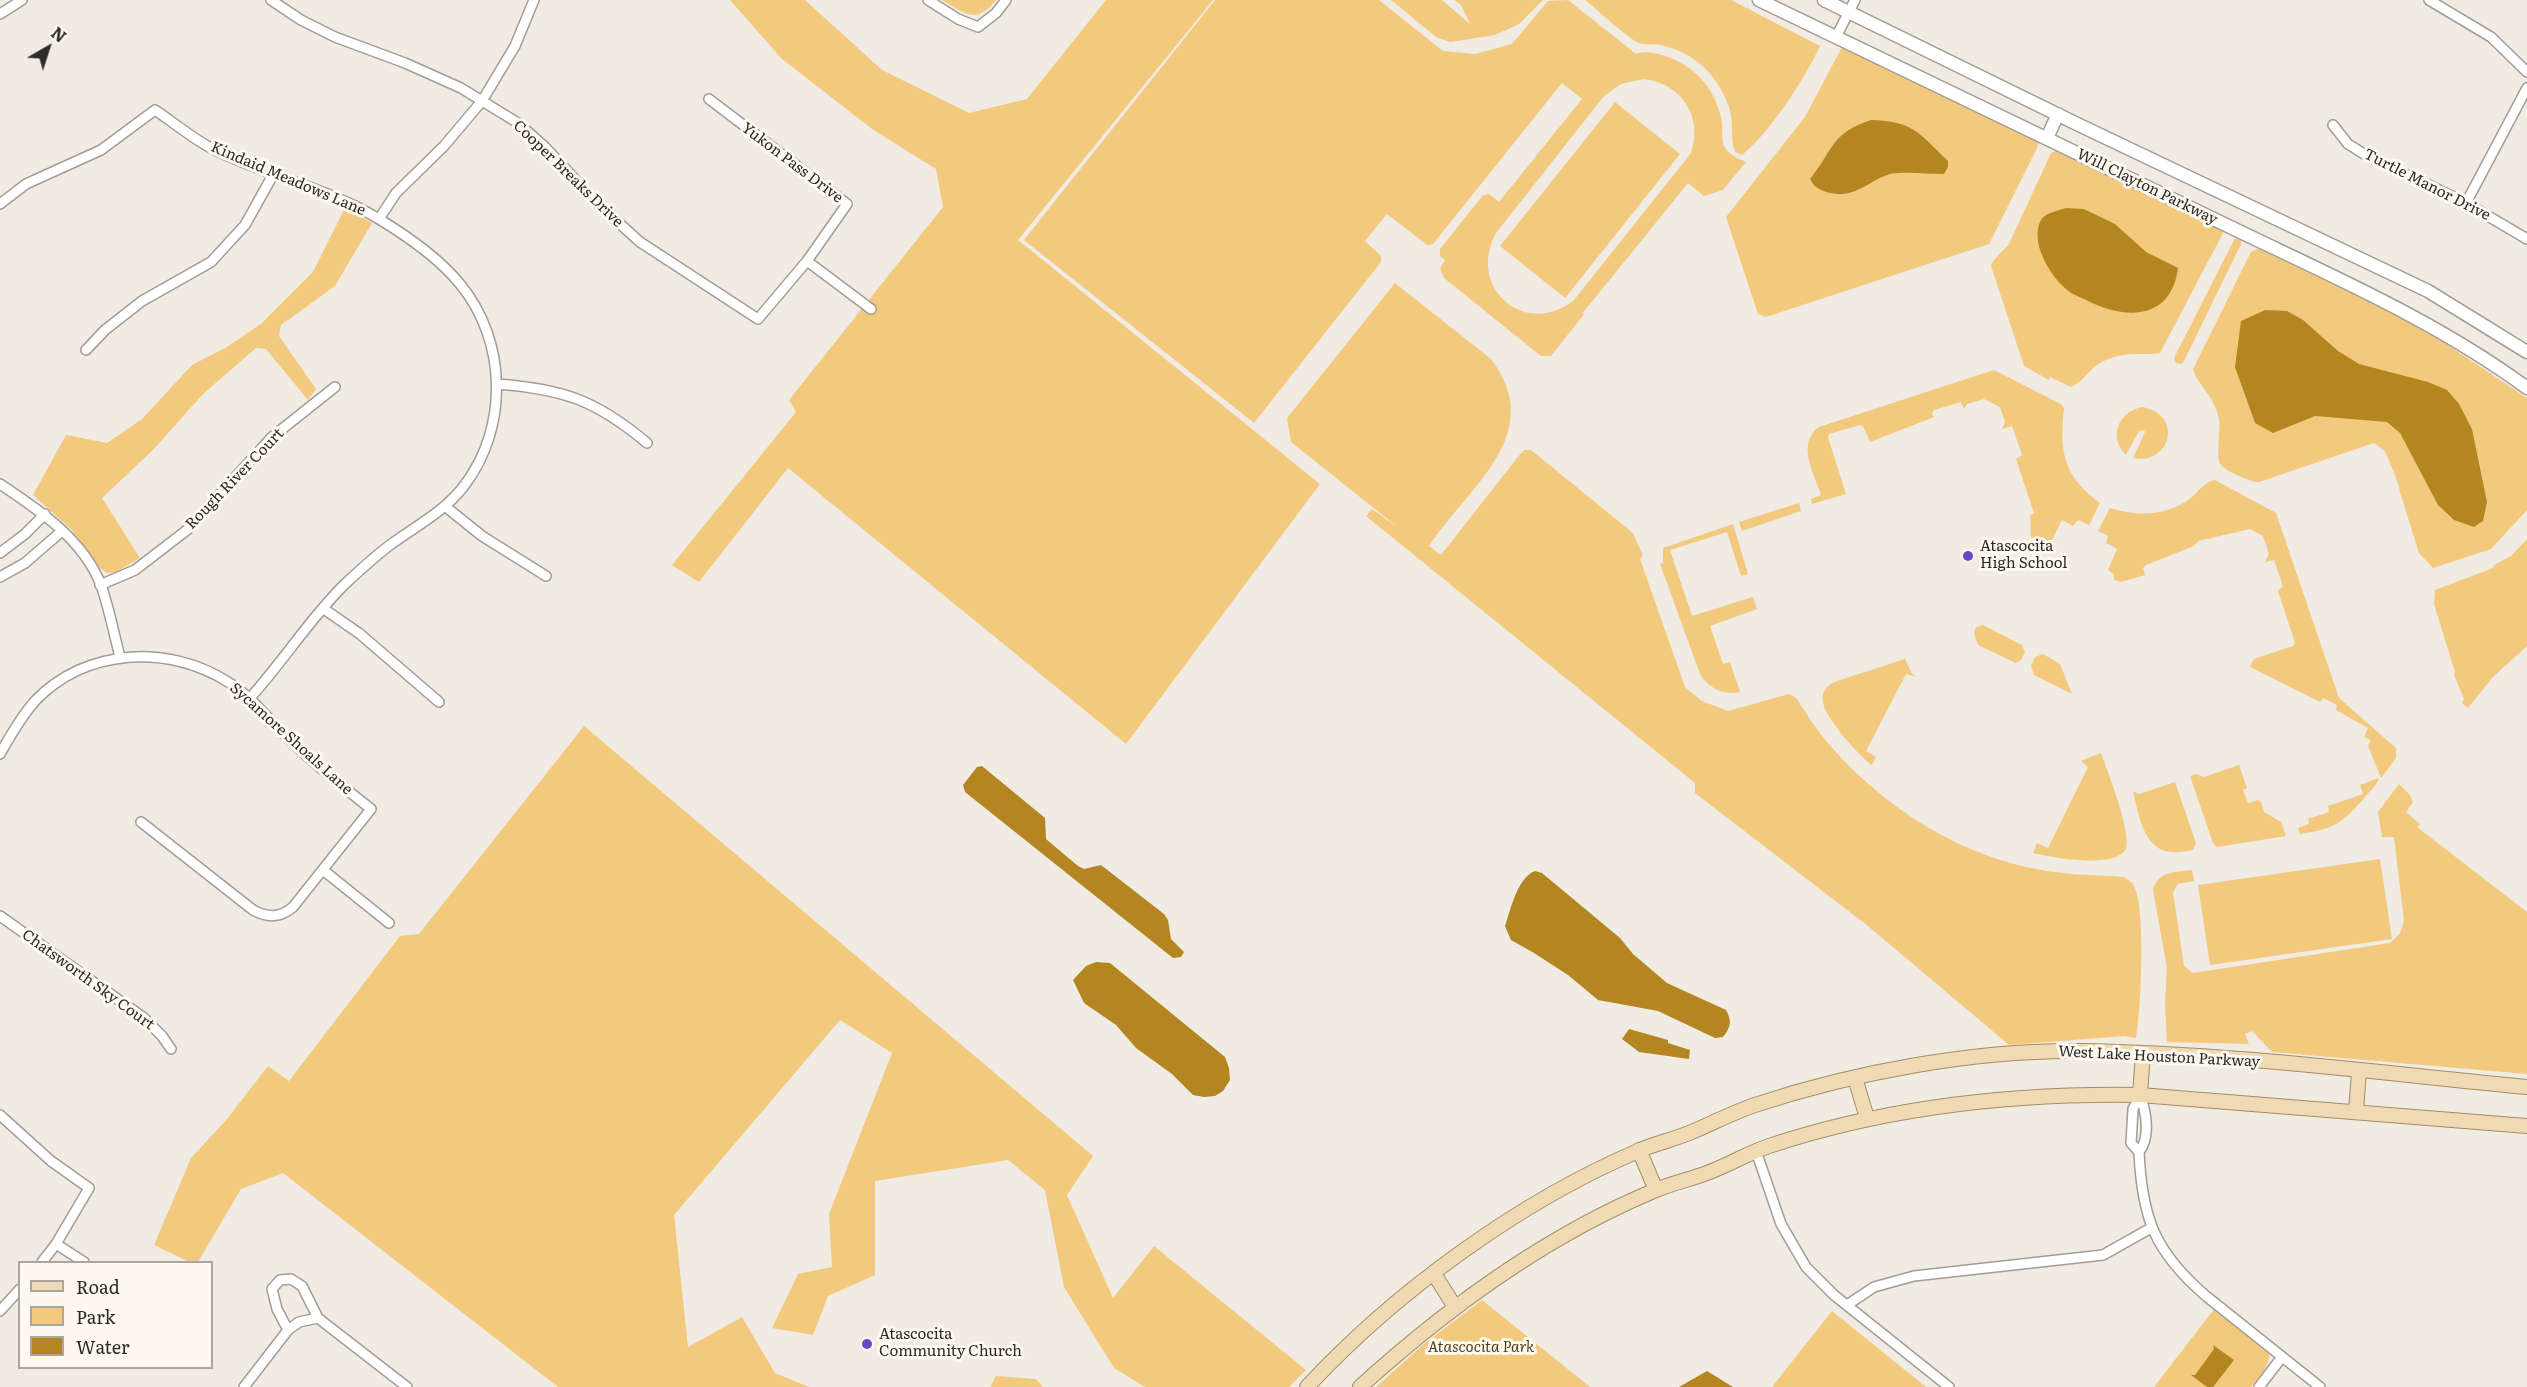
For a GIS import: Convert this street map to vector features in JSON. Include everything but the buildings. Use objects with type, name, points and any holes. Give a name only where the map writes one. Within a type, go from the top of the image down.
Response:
[{"type":"main road","name":"Will Clayton Parkway","points":[[1759,0],[2252,236],[2429,326],[2476,353],[2527,388]]},
{"type":"main road","name":"Will Clayton Parkway","points":[[1824,0],[2428,291],[2527,352]]},
{"type":"main road","points":[[2047,138],[2058,114]]},
{"type":"main road","name":"West Lake Houston Parkway","points":[[1307,1387],[1386,1311],[1465,1250],[1533,1205],[1639,1150],[1692,1132],[1755,1105],[1855,1078],[1934,1062],[2021,1053],[2078,1051],[2359,1071],[2527,1087]]},
{"type":"main road","points":[[2140,1095],[2143,1054]]},
{"type":"main road","points":[[2356,1112],[2359,1071]]},
{"type":"main road","points":[[1855,1078],[1867,1118]]},
{"type":"main road","points":[[1360,1387],[1417,1336],[1455,1307],[1556,1240],[1656,1190],[1709,1172],[1756,1151],[1867,1118],[1940,1105],[2024,1096],[2140,1095],[2527,1126]]},
{"type":"main road","points":[[1639,1150],[1656,1190]]},
{"type":"main road","points":[[1434,1274],[1455,1307]]},
{"type":"street","points":[[0,14],[21,0]]},
{"type":"street","name":"Cooper Breaks Drive","points":[[271,0],[301,20],[335,37],[405,63],[461,88],[518,123],[545,147],[598,204],[640,242],[758,319]]},
{"type":"street","points":[[379,219],[396,193],[444,147],[482,100],[515,46],[534,0]]},
{"type":"street","points":[[928,0],[958,19],[978,27],[1006,0]]},
{"type":"street","points":[[1836,37],[1855,0]]},
{"type":"street","points":[[2429,0],[2491,37],[2527,72]]},
{"type":"street","points":[[2466,203],[2527,88]]},
{"type":"street","name":"Yukon Pass Drive","points":[[708,99],[847,204],[807,261],[758,319]]},
{"type":"street","name":"Kindaid Meadows Lane","points":[[0,204],[26,184],[101,150],[155,110],[211,148],[329,194],[379,219],[432,257],[460,284],[477,310],[492,345],[497,384],[495,413],[487,444],[477,467],[464,487],[446,507],[390,544],[361,569],[324,609],[249,699]]},
{"type":"street","name":"Turtle Manor Drive","points":[[2333,125],[2348,144],[2364,154],[2466,203],[2527,239]]},
{"type":"street","points":[[86,350],[105,330],[142,301],[211,262],[245,225],[274,173]]},
{"type":"street","points":[[807,261],[871,309]]},
{"type":"street","points":[[497,384],[556,391],[582,399],[610,414],[647,443]]},
{"type":"street","name":"Rough River Court","points":[[100,585],[135,570],[187,530],[272,437],[335,387]]},
{"type":"street","points":[[0,484],[45,514],[77,547],[100,585],[120,657]]},
{"type":"street","points":[[446,507],[482,536],[546,576]]},
{"type":"street","points":[[0,553],[25,534],[45,514]]},
{"type":"street","points":[[0,577],[25,563],[62,531]]},
{"type":"street","points":[[324,609],[369,641],[439,702]]},
{"type":"street","name":"Sycamore Shoals Lane","points":[[0,754],[23,716],[51,687],[83,668],[120,657],[153,656],[190,663],[230,683],[305,754],[371,809],[323,870]]},
{"type":"street","points":[[141,822],[253,910],[272,916],[281,915],[293,907],[323,870],[389,923]]},
{"type":"street","name":"Chatsworth Sky Court","points":[[0,916],[144,1018],[171,1049]]},
{"type":"street","points":[[2140,1095],[2146,1111],[2145,1146],[2139,1152],[2141,1186],[2151,1228],[2167,1255],[2188,1281],[2320,1387]]},
{"type":"street","points":[[0,1115],[51,1161],[89,1188],[43,1261]]},
{"type":"street","points":[[1756,1151],[1781,1224],[1806,1267],[1846,1305],[1949,1387]]},
{"type":"street","points":[[1846,1305],[1874,1287],[1914,1276],[2103,1254],[2151,1228]]},
{"type":"street","points":[[56,1244],[81,1261]]},
{"type":"street","points":[[288,1330],[277,1309],[273,1289],[280,1280],[291,1278],[302,1286],[318,1318],[407,1387]]},
{"type":"street","points":[[0,1311],[18,1291]]},
{"type":"street","points":[[244,1387],[288,1330],[299,1322],[318,1318]]},
{"type":"street","points":[[2259,1387],[2282,1356]]},
{"type":"green space","points":[[730,0],[805,0],[882,70],[969,113],[1027,99],[1106,0],[1213,0],[1018,240],[1320,484],[1126,744],[788,468],[699,582],[672,565],[796,412],[789,400],[943,207],[936,169],[872,129],[782,59]]},
{"type":"green space","points":[[942,0],[996,0],[982,13],[970,15]]},
{"type":"green space","points":[[1215,0],[1379,0],[1443,51],[1475,54],[1512,44],[1548,1],[1568,0],[1636,54],[1648,52],[1668,57],[1697,74],[1715,100],[1722,122],[1724,146],[1731,154],[1746,162],[1723,190],[1704,196],[1688,183],[1551,356],[1541,356],[1444,278],[1440,268],[1445,260],[1440,256],[1440,249],[1483,195],[1489,194],[1499,202],[1582,99],[1562,83],[1433,244],[1427,245],[1387,214],[1365,241],[1381,256],[1381,262],[1254,423],[1024,240]],"holes":[[[1644,79],[1669,87],[1686,104],[1694,127],[1691,153],[1574,300],[1556,311],[1537,314],[1520,310],[1506,302],[1495,289],[1489,272],[1489,253],[1496,233],[1604,96],[1621,84]]]},
{"type":"green space","points":[[1391,0],[1442,0],[1470,24],[1461,5],[1454,0],[1543,0],[1519,24],[1495,35],[1450,42],[1436,37]]},
{"type":"green space","points":[[1585,0],[1731,0],[1820,46],[1786,104],[1764,133],[1742,155],[1735,152],[1730,112],[1724,95],[1703,67],[1684,53],[1659,44],[1641,44],[1620,30]]},
{"type":"green space","points":[[1842,47],[2035,140],[2038,143],[2037,148],[1989,244],[1766,317],[1758,314],[1726,217],[1805,117]]},
{"type":"green space","points":[[1615,102],[1680,154],[1565,298],[1500,246]]},
{"type":"green space","points":[[2057,150],[2220,229],[2223,233],[2160,353],[2116,356],[2096,366],[2071,387],[2050,377],[2049,380],[2024,366],[1991,266],[2009,244],[2051,153]]},
{"type":"green space","points":[[345,208],[372,223],[335,286],[281,325],[279,336],[316,389],[308,400],[266,349],[256,348],[203,394],[153,450],[102,498],[140,558],[116,572],[107,573],[99,567],[72,530],[33,495],[66,435],[107,443],[142,419],[192,365],[227,347],[262,323],[313,272]]},
{"type":"green space","points":[[2235,238],[2241,239],[2241,244],[2184,361],[2182,364],[2176,363],[2174,358]]},
{"type":"green space","points":[[2259,248],[2418,325],[2527,398],[2527,510],[2491,549],[2433,568],[2419,553],[2386,453],[2374,443],[2259,482],[2237,475],[2221,465],[2218,456],[2219,419],[2217,411],[2193,369],[2251,252]]},
{"type":"green space","points":[[1395,283],[1491,359],[1506,386],[1511,412],[1507,436],[1496,458],[1481,481],[1429,546],[1441,555],[1517,458],[1524,450],[1531,450],[1633,533],[1643,556],[1640,559],[1685,687],[1702,701],[1728,711],[1789,694],[1796,698],[1834,750],[1879,793],[1904,812],[1957,843],[1986,855],[2046,871],[2124,877],[2131,882],[2138,897],[2141,936],[2141,984],[2136,1038],[2124,1036],[2009,1045],[1868,926],[1695,793],[1695,783],[1366,516],[1372,509],[1400,529],[1291,442],[1287,418]]},
{"type":"green space","points":[[1994,370],[2061,404],[2064,408],[2062,437],[2066,462],[2078,483],[2100,503],[2089,525],[2078,520],[2073,526],[2062,520],[2052,540],[2043,543],[2031,537],[2030,516],[2034,513],[2016,459],[2022,455],[2012,426],[2002,429],[2005,422],[2000,407],[1984,399],[1967,404],[1964,409],[1961,402],[1934,410],[1932,414],[1934,417],[1870,442],[1863,426],[1860,425],[1829,434],[1846,494],[1812,504],[1811,499],[1821,495],[1811,468],[1808,450],[1812,434],[1819,427]]},
{"type":"green space","points":[[2142,407],[2155,412],[2164,419],[2168,428],[2168,438],[2164,447],[2156,454],[2146,458],[2133,458],[2145,432],[2144,430],[2139,431],[2126,455],[2118,441],[2118,426],[2127,414]]},
{"type":"green space","points":[[2215,480],[2276,513],[2339,698],[2396,748],[2396,758],[2381,778],[2368,746],[2371,740],[2364,737],[2368,728],[2336,710],[2337,705],[2323,698],[2320,702],[2250,667],[2254,659],[2293,646],[2295,643],[2278,591],[2283,586],[2274,560],[2265,562],[2269,554],[2263,536],[2250,529],[2198,541],[2194,546],[2146,565],[2143,568],[2145,575],[2121,582],[2114,580],[2114,574],[2108,570],[2117,549],[2106,543],[2108,536],[2098,531],[2110,508],[2131,513],[2163,511],[2183,503],[2205,484]]},
{"type":"green space","points":[[1799,503],[1801,511],[1742,531],[1739,522]]},
{"type":"green space","points":[[1733,524],[1748,574],[1741,576],[1727,532],[1670,550],[1692,616],[1753,597],[1757,609],[1710,626],[1723,664],[1730,662],[1740,692],[1728,693],[1712,687],[1700,674],[1660,564],[1663,563],[1663,548]]},
{"type":"green space","points":[[2527,539],[2527,646],[2493,677],[2468,708],[2462,703],[2464,699],[2454,675],[2434,604],[2435,590],[2493,568],[2494,565],[2511,556]]},
{"type":"green space","points":[[1983,625],[2022,645],[2025,652],[2021,660],[2016,663],[1978,645],[1974,633],[1976,627]]},
{"type":"green space","points":[[2043,654],[2060,664],[2072,694],[2034,675],[2031,666],[2035,657]]},
{"type":"green space","points":[[1905,659],[1912,674],[1917,677],[1906,674],[1866,751],[1876,757],[1872,765],[1851,746],[1829,717],[1823,702],[1823,695],[1828,687],[1837,681]]},
{"type":"green space","points":[[584,726],[1093,1156],[1067,1195],[1113,1298],[1154,1246],[1306,1370],[1289,1387],[1145,1387],[1114,1368],[1064,1287],[1045,1190],[1008,1160],[875,1181],[875,1275],[828,1296],[813,1335],[772,1328],[798,1274],[832,1267],[829,1214],[892,1053],[840,1020],[674,1215],[688,1347],[742,1317],[775,1373],[809,1387],[558,1387],[283,1173],[241,1189],[199,1261],[187,1261],[154,1245],[191,1158],[227,1119],[268,1066],[289,1081],[400,936],[419,934]]},
{"type":"green space","points":[[2101,753],[2122,815],[2127,840],[2126,848],[2120,855],[2098,860],[2068,859],[2033,853],[2037,843],[2048,848],[2088,767],[2081,761]]},
{"type":"green space","points":[[2239,765],[2247,788],[2243,790],[2248,803],[2258,800],[2261,802],[2264,812],[2281,822],[2286,836],[2217,847],[2213,843],[2190,776],[2196,774],[2204,777]]},
{"type":"green space","points":[[2379,778],[2374,788],[2344,819],[2330,827],[2300,834],[2298,828],[2309,824],[2308,819],[2329,812],[2328,806],[2363,794],[2360,785]]},
{"type":"green space","points":[[2175,782],[2196,843],[2193,850],[2170,852],[2154,844],[2143,828],[2137,809],[2133,791],[2139,794]]},
{"type":"green space","points":[[2399,784],[2410,795],[2413,802],[2406,812],[2420,824],[2417,827],[2527,912],[2527,1074],[2272,1052],[2252,1031],[2245,1034],[2249,1044],[2167,1042],[2165,1002],[2167,968],[2153,890],[2159,879],[2179,871],[2192,870],[2194,881],[2178,884],[2173,892],[2184,966],[2193,973],[2390,943],[2400,933],[2404,921],[2394,837],[2382,837],[2378,812]]},
{"type":"green space","points":[[2380,859],[2392,939],[2210,965],[2198,885]]},
{"type":"green space","name":"Atascocita Park","points":[[1482,1300],[1590,1387],[1376,1387],[1424,1344]]},
{"type":"green space","points":[[2215,1308],[2268,1349],[2269,1360],[2262,1374],[2251,1387],[2154,1387]]},
{"type":"green space","points":[[1832,1311],[1926,1387],[1772,1387]]},
{"type":"green space","points":[[996,1376],[1036,1379],[1043,1387],[990,1387]]},
{"type":"water","points":[[1871,120],[1897,123],[1914,130],[1948,161],[1944,174],[1892,174],[1861,189],[1843,194],[1823,191],[1813,184],[1810,179],[1840,136]]},
{"type":"water","points":[[2066,208],[2084,209],[2115,224],[2146,252],[2178,268],[2174,285],[2166,298],[2156,307],[2130,313],[2101,307],[2066,289],[2054,276],[2043,258],[2039,248],[2038,228],[2043,217]]},
{"type":"water","points":[[2265,310],[2287,311],[2303,320],[2338,351],[2359,364],[2428,382],[2447,390],[2459,404],[2472,429],[2487,502],[2483,521],[2474,527],[2454,520],[2438,505],[2400,433],[2387,422],[2315,416],[2273,433],[2255,423],[2235,367],[2241,321]]},
{"type":"water","points":[[982,766],[1045,818],[1046,839],[1078,866],[1084,869],[1101,865],[1164,914],[1168,920],[1171,939],[1184,952],[1181,957],[1173,958],[965,792],[963,785],[977,767]]},
{"type":"water","points":[[1535,871],[1542,873],[1620,938],[1633,954],[1667,983],[1726,1010],[1730,1024],[1723,1037],[1715,1038],[1658,1011],[1598,1000],[1568,975],[1511,940],[1505,926],[1512,903],[1524,880]]},
{"type":"water","points":[[1096,962],[1110,963],[1225,1057],[1230,1080],[1223,1091],[1215,1096],[1193,1095],[1172,1074],[1136,1048],[1116,1025],[1084,1003],[1073,980],[1086,966]]},
{"type":"water","points":[[1629,1029],[1668,1040],[1668,1043],[1690,1050],[1689,1059],[1639,1052],[1622,1039]]},
{"type":"water","points":[[2213,1345],[2234,1360],[2213,1387],[2207,1387],[2191,1375],[2195,1375],[2214,1349]]},
{"type":"water","points":[[1707,1371],[1733,1387],[1679,1387]]},
{"type":"place","name":"Atascocita High School","points":[[1968,556]]},
{"type":"place","name":"Atascocita Community Church","points":[[867,1344]]}]
